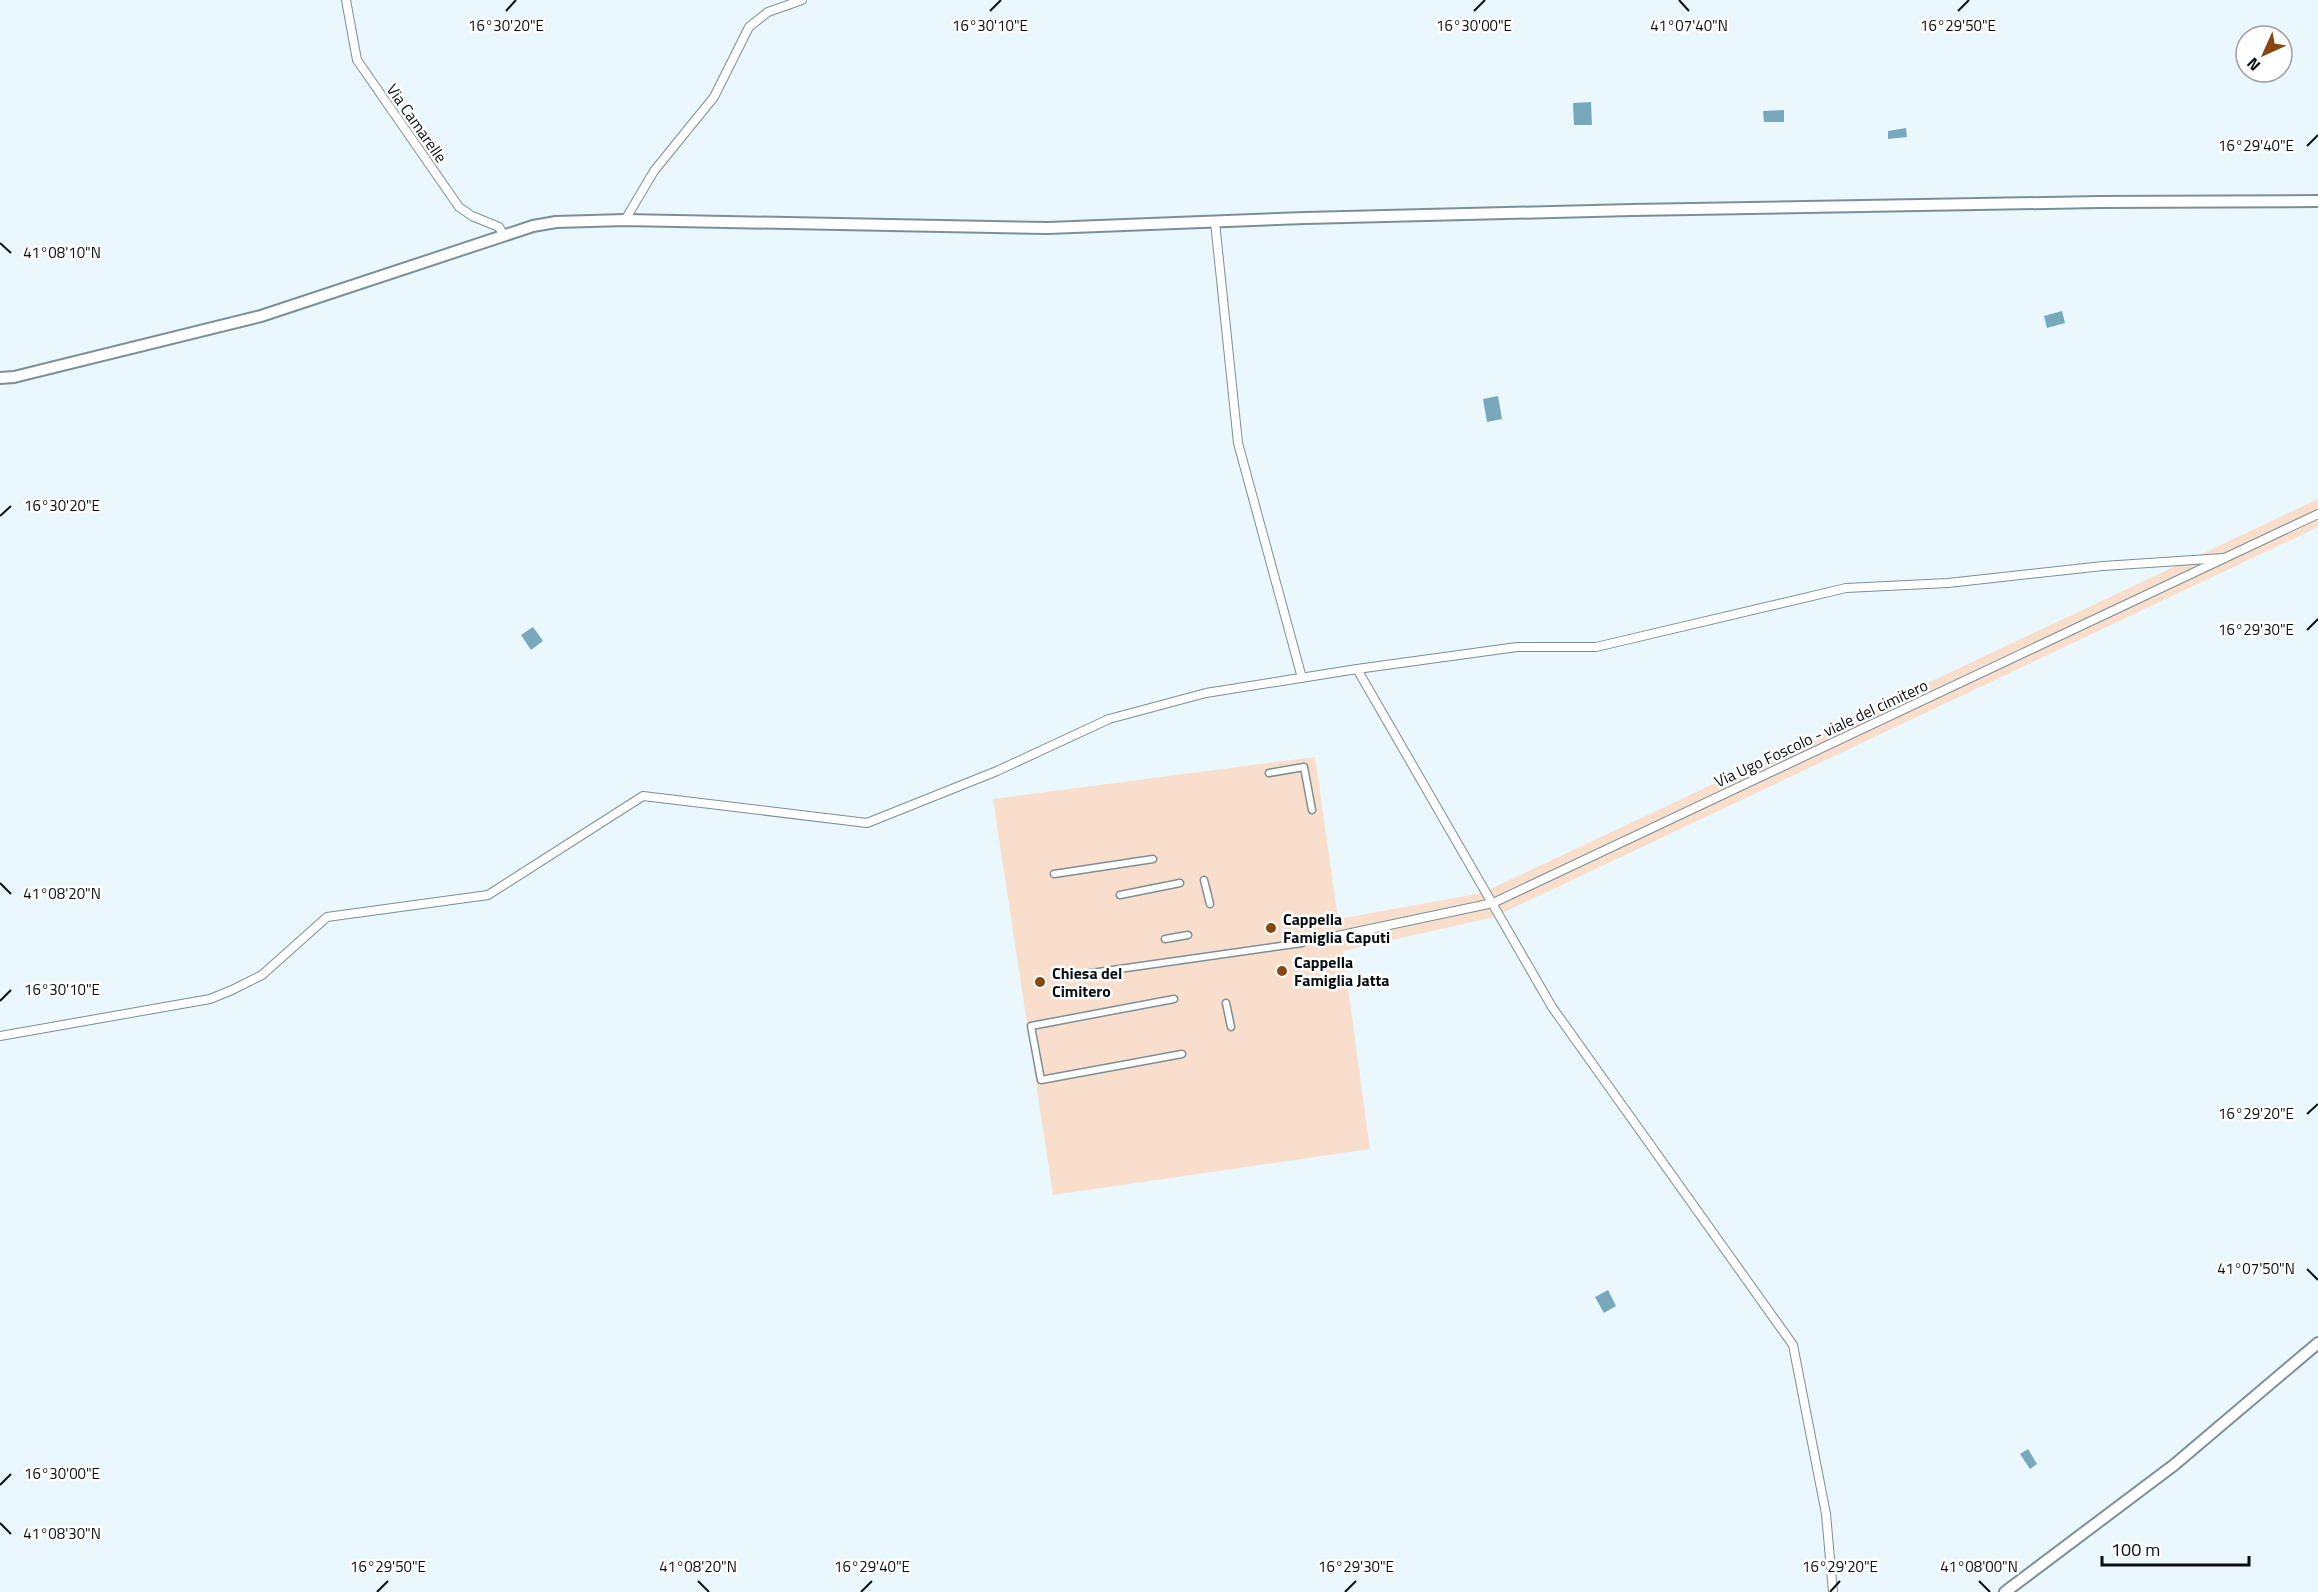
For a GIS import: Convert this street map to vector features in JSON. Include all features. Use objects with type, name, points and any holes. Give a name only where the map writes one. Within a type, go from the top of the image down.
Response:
[{"type":"main road","points":[[0,378],[25,375],[261,316],[533,226],[556,222],[625,220],[1048,228],[1305,218],[1632,210],[2099,202],[2318,201]]},
{"type":"main road","points":[[2005,1592],[2174,1465],[2318,1343]]},
{"type":"street","name":"Via Camarelle","points":[[346,0],[357,60],[459,207],[472,216],[499,227],[504,236]]},
{"type":"street","points":[[625,220],[636,197],[654,171],[714,97],[748,27],[768,12],[802,0]]},
{"type":"street","points":[[1215,222],[1238,443],[1302,678]]},
{"type":"street","name":"Via Ugo Foscolo - viale del cimitero","points":[[1319,940],[1493,903],[2318,514]]},
{"type":"street","points":[[0,1036],[210,999],[262,975],[327,917],[488,895],[643,796],[867,823],[997,771],[1109,719],[1206,693],[1517,647],[1596,647],[1846,588],[1948,583],[2103,566],[2224,558]]},
{"type":"street","points":[[1357,669],[1552,1007],[1793,1345],[1826,1514],[1833,1592]]},
{"type":"street","points":[[1269,773],[1304,766],[1311,810]]},
{"type":"street","points":[[1054,874],[1153,859]]},
{"type":"street","points":[[1204,880],[1210,904]]},
{"type":"street","points":[[1120,895],[1180,884]]},
{"type":"street","points":[[1165,939],[1188,935]]},
{"type":"street","points":[[1063,977],[1302,943]]},
{"type":"street","points":[[1174,999],[1031,1026],[1041,1080],[1182,1054]]},
{"type":"street","points":[[1226,1003],[1231,1027]]},
{"type":"shaded area","points":[[2318,499],[2318,527],[1494,917],[1343,951],[1370,1149],[1053,1195],[993,799],[1315,757],[1338,919],[1482,893]]},
{"type":"water","points":[[1591,102],[1592,125],[1574,125],[1573,103]]},
{"type":"water","points":[[1784,110],[1784,122],[1764,122],[1763,111]]},
{"type":"water","points":[[1906,128],[1907,137],[1888,139],[1888,131]]},
{"type":"water","points":[[2062,311],[2065,323],[2047,328],[2044,316]]},
{"type":"water","points":[[1498,396],[1502,419],[1487,422],[1483,399]]},
{"type":"water","points":[[533,627],[543,641],[531,650],[521,635]]},
{"type":"water","points":[[1608,1290],[1616,1306],[1604,1313],[1595,1297]]},
{"type":"water","points":[[2028,1449],[2037,1464],[2030,1469],[2020,1454]]},
{"type":"tunnel","points":[[1302,943],[1316,941]]},
{"type":"place","name":"Cappella Famiglia Caputi","points":[[1271,928]]},
{"type":"place","name":"Cappella Famiglia Jatta","points":[[1282,971]]},
{"type":"place","name":"Chiesa del Cimitero","points":[[1040,982]]}]
